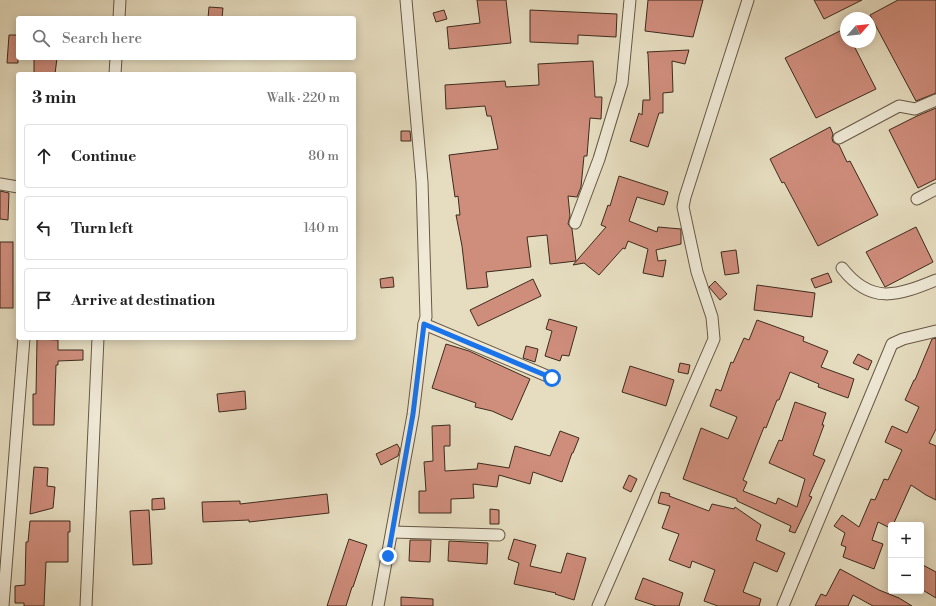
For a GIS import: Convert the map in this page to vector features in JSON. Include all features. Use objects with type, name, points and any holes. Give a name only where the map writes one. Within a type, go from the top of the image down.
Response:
[{"type":"street","points":[[119,16],[120,0]]},
{"type":"street","points":[[378,606],[413,414],[426,318],[423,198],[406,0]]},
{"type":"street","points":[[575,223],[599,159],[622,83],[630,0]]},
{"type":"street","points":[[598,606],[714,339],[712,317],[697,272],[683,207],[748,0]]},
{"type":"street","points":[[115,72],[116,60]]},
{"type":"street","points":[[838,138],[899,106],[915,109],[936,100]]},
{"type":"street","points":[[0,184],[16,186]]},
{"type":"street","points":[[917,199],[936,189]]},
{"type":"street","points":[[842,268],[850,278],[864,289],[881,294],[897,292],[936,280]]},
{"type":"street","points":[[424,324],[552,378]]},
{"type":"street","points":[[783,606],[892,344],[902,339],[936,331]]},
{"type":"street","points":[[3,606],[24,340]]},
{"type":"street","points":[[86,606],[98,340]]},
{"type":"street","points":[[392,532],[499,535]]},
{"type":"building","points":[[477,0],[506,0],[511,43],[449,49],[447,27],[480,23]]},
{"type":"building","points":[[648,0],[703,0],[693,37],[645,31]]},
{"type":"building","points":[[814,0],[862,0],[824,19]]},
{"type":"building","points":[[898,0],[936,0],[936,93],[916,101],[876,26],[876,12]]},
{"type":"building","points":[[209,7],[223,8],[222,16],[208,16]]},
{"type":"building","points":[[444,10],[447,19],[436,22],[433,13]]},
{"type":"building","points":[[530,10],[617,14],[616,37],[578,35],[578,44],[530,42]]},
{"type":"building","points":[[840,31],[840,48],[855,48],[876,89],[816,118],[785,58]]},
{"type":"building","points":[[9,35],[16,35],[16,60],[18,60],[18,63],[7,63]]},
{"type":"building","points":[[689,50],[685,64],[672,61],[673,92],[663,93],[663,113],[659,113],[648,147],[630,141],[639,113],[642,115],[643,100],[650,100],[647,52]]},
{"type":"building","points":[[34,60],[57,60],[55,72],[34,72]]},
{"type":"building","points":[[593,61],[595,97],[602,97],[601,119],[590,118],[587,156],[584,156],[581,187],[577,197],[568,196],[570,216],[568,224],[572,229],[576,261],[550,264],[547,235],[527,237],[531,267],[486,272],[488,287],[467,289],[462,246],[456,215],[460,215],[458,196],[455,197],[449,155],[498,149],[491,116],[487,116],[485,106],[446,109],[445,85],[505,81],[506,87],[539,85],[538,64]]},
{"type":"building","points":[[936,108],[936,179],[918,188],[889,130]]},
{"type":"building","points":[[830,127],[833,134],[833,142],[839,145],[847,162],[850,161],[878,215],[818,246],[770,159]]},
{"type":"building","points":[[401,131],[410,131],[411,141],[401,141]]},
{"type":"building","points":[[619,176],[668,192],[664,205],[637,197],[629,221],[657,232],[658,227],[681,229],[681,244],[656,250],[658,261],[666,260],[663,277],[643,273],[648,249],[628,241],[625,249],[623,248],[599,275],[584,263],[573,265],[606,227],[601,225],[608,205],[610,206]]},
{"type":"building","points":[[0,191],[9,193],[8,220],[0,219]]},
{"type":"building","points":[[916,227],[933,262],[885,287],[866,252]]},
{"type":"building","points":[[0,242],[13,242],[13,308],[0,308]]},
{"type":"building","points":[[736,250],[739,273],[725,275],[721,252]]},
{"type":"building","points":[[828,273],[832,282],[815,288],[811,279]]},
{"type":"building","points":[[393,277],[394,287],[381,288],[380,279]]},
{"type":"building","points":[[533,279],[541,296],[478,326],[470,310]]},
{"type":"building","points":[[715,281],[727,294],[720,300],[709,287]]},
{"type":"building","points":[[757,285],[815,293],[812,317],[754,310]]},
{"type":"building","points":[[549,319],[577,327],[569,356],[562,355],[560,361],[545,356],[552,331],[546,329]]},
{"type":"building","points":[[757,320],[804,337],[803,341],[828,351],[821,367],[854,379],[848,398],[818,387],[819,384],[790,372],[766,428],[764,427],[743,480],[747,482],[743,491],[776,504],[778,498],[797,507],[805,479],[769,463],[779,440],[782,441],[795,402],[826,413],[822,425],[824,425],[813,455],[825,460],[809,496],[812,497],[795,533],[789,531],[791,526],[737,501],[737,499],[683,479],[701,428],[728,439],[737,417],[710,406],[716,389],[721,391],[731,362],[733,363],[744,338],[749,340]]},
{"type":"building","points":[[936,338],[936,429],[929,443],[936,446],[936,500],[911,485],[894,522],[888,522],[888,527],[878,522],[872,540],[883,544],[874,569],[843,557],[846,547],[841,545],[845,533],[834,526],[842,515],[859,527],[871,499],[875,500],[884,479],[888,480],[902,450],[885,442],[892,426],[907,433],[919,407],[905,400],[932,339]]},
{"type":"building","points":[[37,340],[58,340],[58,350],[83,350],[83,360],[58,361],[58,365],[56,365],[54,425],[33,425],[33,394],[36,394]]},
{"type":"building","points":[[446,344],[469,351],[530,379],[512,420],[492,411],[475,407],[476,403],[432,388]]},
{"type":"building","points":[[526,346],[538,349],[535,362],[523,358]]},
{"type":"building","points":[[858,354],[872,361],[868,370],[853,363]]},
{"type":"building","points":[[680,363],[690,365],[688,374],[678,372]]},
{"type":"building","points":[[630,366],[674,380],[666,406],[622,392]]},
{"type":"building","points":[[245,391],[246,409],[219,412],[217,394]]},
{"type":"building","points":[[450,425],[450,446],[444,446],[445,471],[477,469],[478,463],[509,468],[515,446],[550,456],[560,431],[579,438],[562,482],[533,472],[530,484],[499,475],[497,487],[473,484],[474,498],[451,499],[451,513],[419,513],[419,491],[426,491],[424,462],[433,461],[432,426]]},
{"type":"building","points":[[397,444],[400,449],[398,456],[381,465],[376,454]]},
{"type":"building","points":[[34,467],[48,468],[47,486],[55,487],[53,508],[30,514]]},
{"type":"building","points":[[629,475],[637,479],[631,492],[623,488]]},
{"type":"building","points":[[661,492],[670,494],[669,496],[709,511],[712,504],[734,509],[735,507],[761,525],[756,540],[785,553],[777,572],[754,562],[743,592],[761,599],[759,606],[718,606],[704,601],[715,570],[692,561],[690,568],[669,560],[679,534],[662,528],[670,506],[658,503]]},
{"type":"building","points":[[327,494],[329,513],[249,522],[249,520],[203,522],[202,502],[240,501],[240,504]]},
{"type":"building","points":[[164,498],[165,509],[152,510],[152,499]]},
{"type":"building","points":[[490,509],[499,510],[499,524],[490,524]]},
{"type":"building","points":[[149,510],[152,564],[133,565],[130,511]]},
{"type":"building","points":[[30,521],[70,521],[70,532],[68,532],[68,562],[46,562],[44,606],[24,606],[24,603],[15,603],[15,586],[25,585],[26,542],[28,542]]},
{"type":"building","points":[[349,539],[367,545],[346,606],[327,606]]},
{"type":"building","points":[[514,539],[536,545],[530,566],[561,573],[567,553],[586,558],[574,600],[555,594],[556,593],[514,584],[519,563],[508,559]]},
{"type":"building","points":[[410,540],[431,540],[430,562],[409,561]]},
{"type":"building","points":[[449,541],[488,543],[487,564],[448,561]]},
{"type":"building","points":[[924,566],[936,572],[936,598],[924,591]]},
{"type":"building","points":[[840,569],[912,606],[873,606],[853,595],[848,606],[815,606],[821,594],[826,596]]},
{"type":"building","points":[[643,578],[683,593],[679,606],[656,606],[635,599]]},
{"type":"building","points":[[401,597],[433,599],[433,606],[401,606]]},
{"type":"route","points":[[388,556],[413,414],[424,324],[552,378]]}]
